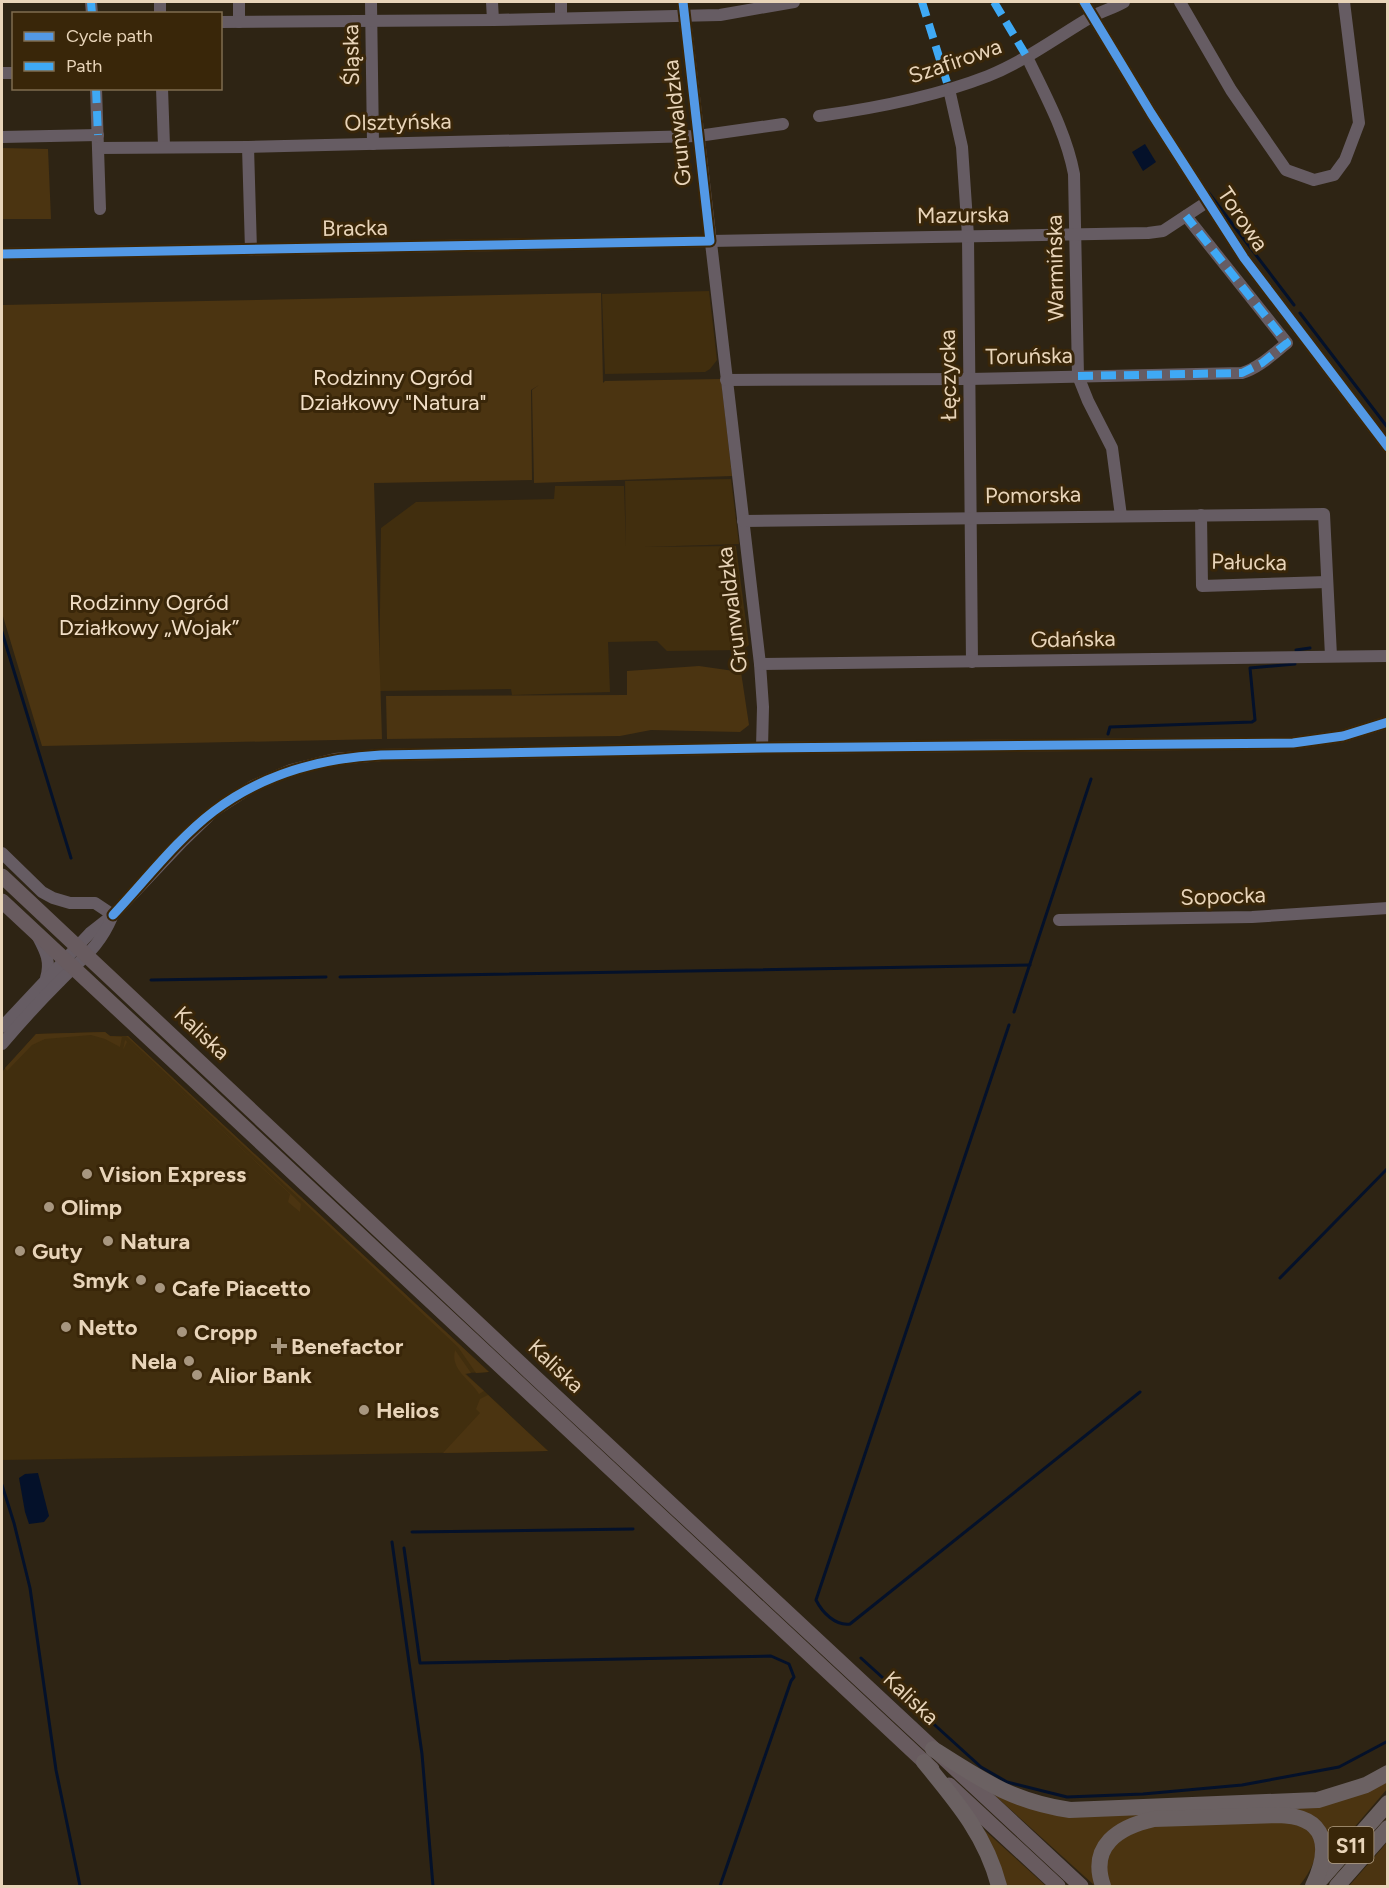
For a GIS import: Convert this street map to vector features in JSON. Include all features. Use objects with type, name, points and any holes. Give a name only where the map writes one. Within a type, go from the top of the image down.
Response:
[{"type":"highway","points":[[929,1756],[1018,1798],[1043,1806],[1070,1810],[1318,1800],[1366,1785],[1388,1773]]},
{"type":"highway","points":[[929,1756],[976,1829],[994,1865],[999,1887]]},
{"type":"highway","name":"S11","points":[[1313,1887],[1388,1803]]},
{"type":"highway","points":[[1103,1887],[1098,1871],[1099,1858],[1114,1836],[1135,1823],[1154,1819],[1278,1815],[1304,1818],[1321,1834],[1324,1859],[1313,1887]]},
{"type":"highway","name":"S11","points":[[1337,1887],[1388,1828]]},
{"type":"main road","name":"Kaliska","points":[[2,876],[929,1756],[1058,1887]]},
{"type":"main road","name":"Kaliska","points":[[2,901],[929,1756],[1081,1887]]},
{"type":"street","points":[[239,2],[239,21]]},
{"type":"street","name":"Śląska","points":[[371,2],[373,144]]},
{"type":"street","points":[[492,2],[493,20]]},
{"type":"street","points":[[561,2],[561,18]]},
{"type":"street","name":"Grunwaldzka","points":[[683,2],[760,664],[763,707],[762,748]]},
{"type":"street","points":[[222,22],[372,22],[720,15],[794,2]]},
{"type":"street","name":"Torowa","points":[[1084,2],[1207,202],[1287,317],[1388,447]]},
{"type":"street","name":"Szafirowa","points":[[819,116],[866,110],[949,89],[988,76],[1027,57],[1093,16],[1125,2]]},
{"type":"street","points":[[1180,2],[1231,90],[1286,170],[1314,180],[1334,175],[1345,160],[1359,123],[1344,2]]},
{"type":"street","name":"Warmińska","points":[[1027,57],[1067,143],[1074,174],[1078,376],[1112,448],[1121,516]]},
{"type":"street","name":"Łęczycka","points":[[949,89],[962,147],[969,236],[972,662]]},
{"type":"street","points":[[96,90],[100,209]]},
{"type":"street","points":[[162,90],[164,146]]},
{"type":"street","points":[[698,136],[783,124]]},
{"type":"street","name":"Olsztyńska","points":[[2,137],[164,146],[248,147],[698,136]]},
{"type":"street","points":[[248,147],[251,250]]},
{"type":"street","name":"Mazurska","points":[[710,241],[1163,231],[1207,202]]},
{"type":"street","name":"Toruńska","points":[[726,380],[969,379],[1242,373],[1262,363],[1287,343],[1186,216]]},
{"type":"street","name":"Bracka","points":[[2,254],[710,241]]},
{"type":"street","name":"Pomorska","points":[[743,520],[1324,514],[1327,582]]},
{"type":"street","name":"Pałucka","points":[[1201,515],[1202,586],[1327,582]]},
{"type":"street","points":[[1327,582],[1331,656]]},
{"type":"street","name":"Gdańska","points":[[760,664],[1388,656]]},
{"type":"street","points":[[2,1044],[112,915],[214,811],[253,786],[291,770],[318,762],[381,756],[762,748],[1293,743],[1343,736],[1388,722]]},
{"type":"street","points":[[2,854],[42,892],[70,903],[95,903],[112,915]]},
{"type":"street","name":"Sopocka","points":[[1059,920],[1252,917],[1388,908]]},
{"type":"street","points":[[37,934],[48,959],[49,970],[46,978]]},
{"type":"street","points":[[2,1027],[46,978],[69,964]]},
{"type":"shaded area","points":[[709,291],[717,360],[710,369],[705,372],[605,374],[602,294]]},
{"type":"shaded area","points":[[731,479],[739,544],[643,547],[736,546],[749,645],[742,650],[667,651],[657,641],[608,642],[610,692],[512,695],[511,689],[379,691],[381,528],[416,502],[554,499],[555,486],[624,486],[626,547],[625,481]]},
{"type":"shaded area","points":[[105,1032],[110,1036],[128,1036],[489,1372],[465,1373],[548,1451],[2,1460],[2,1072],[36,1034]]},
{"type":"green space","points":[[2,148],[48,149],[51,219],[2,219]]},
{"type":"green space","points":[[601,293],[603,383],[605,381],[721,379],[732,476],[534,483],[532,390],[539,385],[531,390],[532,480],[374,483],[382,739],[42,746],[2,613],[2,305]]},
{"type":"green space","points":[[699,666],[741,672],[749,725],[740,732],[651,730],[620,736],[387,739],[386,696],[627,695],[627,671]]},
{"type":"green space","points":[[105,1032],[110,1036],[122,1037],[120,1047],[91,1035],[45,1039],[32,1045],[7,1071],[5,1068],[36,1034]]},
{"type":"green space","points":[[126,1036],[489,1372],[476,1373],[458,1347]]},
{"type":"green space","points":[[125,1040],[294,1197],[301,1204],[300,1212],[288,1202],[290,1194],[127,1042],[123,1050]]},
{"type":"green space","points":[[455,1350],[471,1373],[465,1374],[484,1391],[479,1394],[458,1369],[454,1357]]},
{"type":"green space","points":[[488,1395],[548,1451],[443,1453],[480,1413],[476,1409],[480,1399]]},
{"type":"green space","points":[[1387,1779],[1387,1789],[1329,1857],[1289,1809]]},
{"type":"green space","points":[[990,1791],[1146,1814],[1092,1868],[1094,1885]]},
{"type":"green space","points":[[1284,1820],[1306,1829],[1316,1841],[1317,1849],[1312,1865],[1299,1886],[1108,1886],[1105,1871],[1112,1846],[1141,1827]]},
{"type":"green space","points":[[981,1827],[1046,1886],[1004,1886]]},
{"type":"green space","points":[[1387,1842],[1387,1886],[1349,1886],[1383,1847]]},
{"type":"water","points":[[1145,144],[1156,162],[1143,171],[1132,152]]},
{"type":"water","points":[[38,1473],[49,1516],[44,1522],[29,1524],[19,1478],[25,1474]]},
{"type":"waterway","points":[[1208,192],[1294,305]]},
{"type":"waterway","points":[[1300,313],[1388,428]]},
{"type":"waterway","points":[[2,632],[71,858]]},
{"type":"waterway","points":[[1296,650],[1310,648]]},
{"type":"waterway","points":[[1108,734],[1110,727],[1252,722],[1255,720],[1250,668],[1295,664]]},
{"type":"waterway","points":[[1014,1012],[1091,779]]},
{"type":"waterway","points":[[340,977],[1030,965]]},
{"type":"waterway","points":[[151,980],[326,977]]},
{"type":"waterway","points":[[1009,1025],[816,1600],[819,1605],[834,1620],[850,1624],[1140,1392]]},
{"type":"waterway","points":[[1280,1278],[1388,1168]]},
{"type":"waterway","points":[[2,1485],[30,1588],[56,1770],[80,1886]]},
{"type":"waterway","points":[[412,1532],[633,1529]]},
{"type":"waterway","points":[[392,1542],[422,1754],[433,1886]]},
{"type":"waterway","points":[[404,1548],[420,1663],[771,1656],[789,1664],[794,1677],[720,1886]]},
{"type":"waterway","points":[[861,1658],[981,1767],[1007,1782],[1067,1797],[1143,1794],[1242,1785],[1339,1767],[1388,1741]]},
{"type":"marked path","points":[[91,2],[92,12]]},
{"type":"marked path","points":[[922,2],[949,89]]},
{"type":"marked path","points":[[994,2],[1027,57]]},
{"type":"marked path","points":[[96,90],[98,135]]},
{"type":"marked path","points":[[1078,376],[1242,373],[1262,363],[1287,343],[1186,216]]},
{"type":"cycle path","points":[[2,254],[710,241],[683,2]]},
{"type":"cycle path","points":[[1084,2],[1151,113],[1244,258],[1388,447]]},
{"type":"cycle path","points":[[113,915],[174,847],[214,811],[252,787],[273,778],[293,770],[336,760],[381,755],[762,748],[1293,743],[1343,736],[1388,722]]},
{"type":"place","name":"Vision Express","points":[[87,1174]]},
{"type":"place","name":"Olimp","points":[[49,1207]]},
{"type":"place","name":"Natura","points":[[108,1241]]},
{"type":"place","name":"Guty","points":[[20,1251]]},
{"type":"place","name":"Smyk","points":[[141,1280]]},
{"type":"place","name":"Cafe Piacetto","points":[[160,1288]]},
{"type":"place","name":"Netto","points":[[66,1327]]},
{"type":"place","name":"Cropp","points":[[182,1332]]},
{"type":"place","name":"Benefactor","points":[[279,1346]]},
{"type":"place","name":"Nela","points":[[189,1361]]},
{"type":"place","name":"Alior Bank","points":[[197,1375]]},
{"type":"place","name":"Helios","points":[[364,1410]]},
{"type":"park label","name":"Rodzinny Ogród Działkowy \"Natura\"","points":[[393,390]]},
{"type":"park label","name":"Rodzinny Ogród Działkowy „Wojak”","points":[[149,614]]}]
